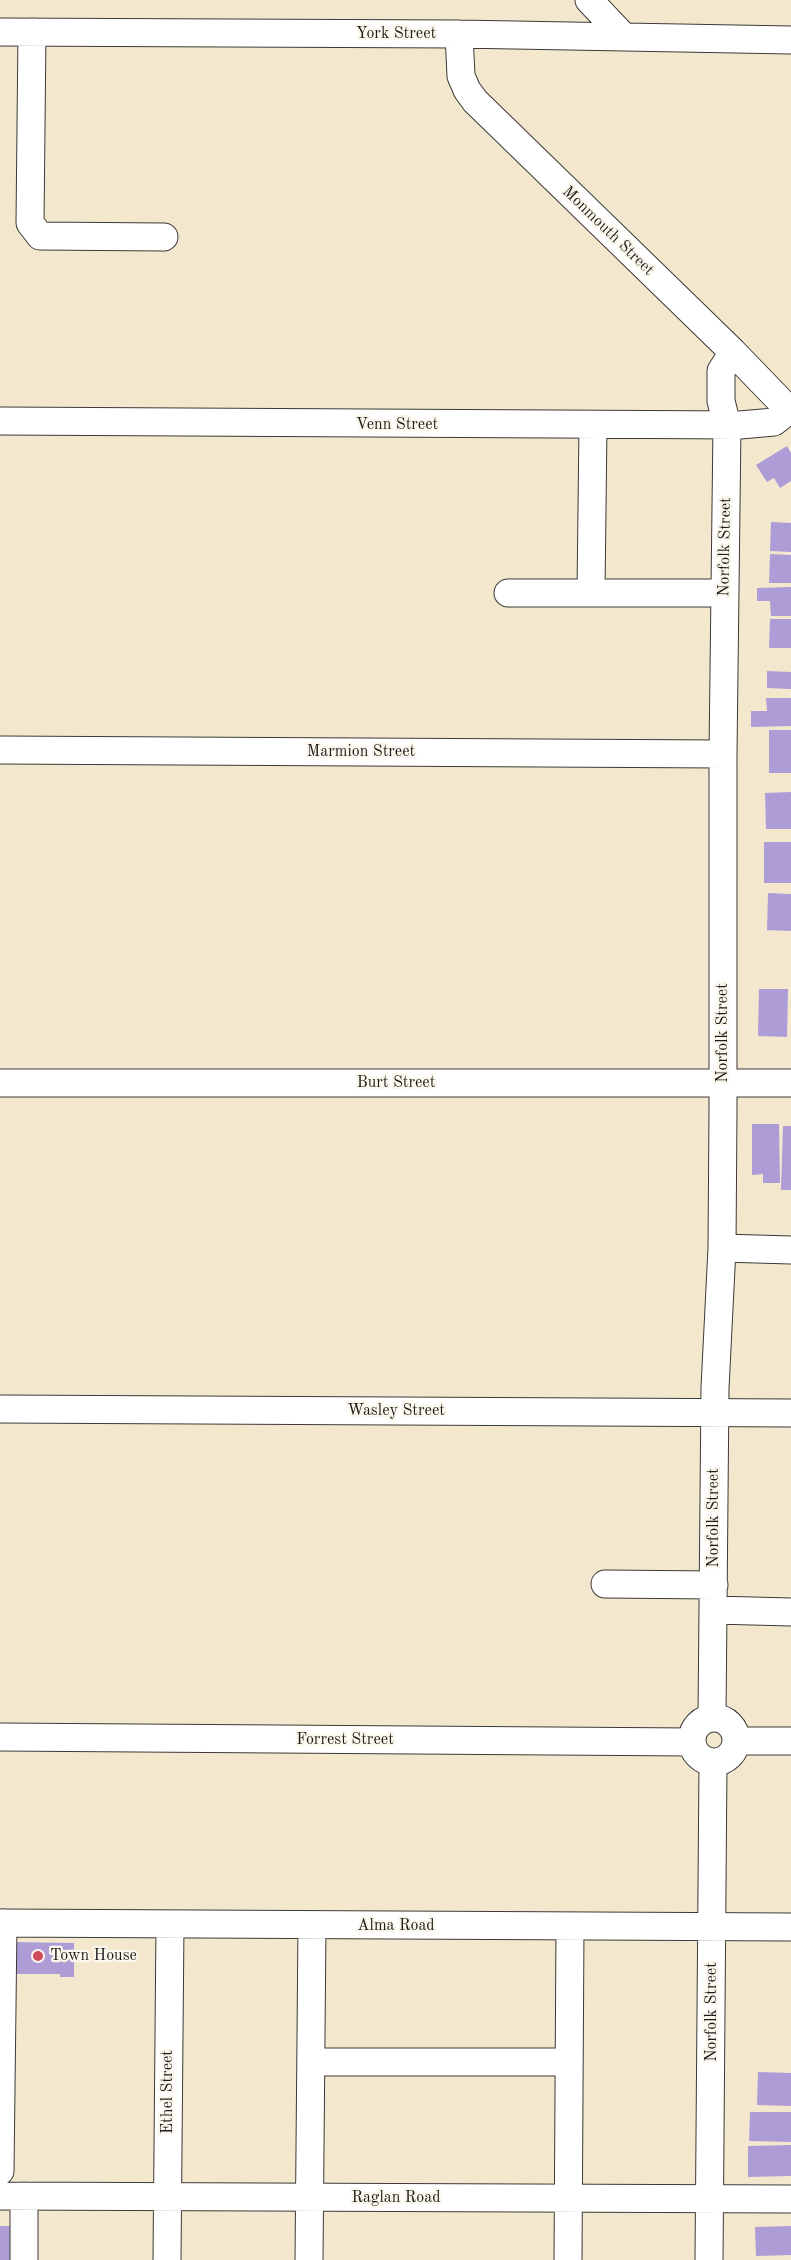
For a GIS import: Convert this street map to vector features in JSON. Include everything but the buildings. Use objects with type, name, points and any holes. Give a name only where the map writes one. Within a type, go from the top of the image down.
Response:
[{"type":"street","points":[[589,0],[624,37]]},
{"type":"street","name":"York Street","points":[[0,32],[459,34],[791,40]]},
{"type":"street","points":[[32,32],[30,223],[40,236],[164,237]]},
{"type":"street","name":"Monmouth Street","points":[[459,34],[461,76],[475,101],[733,352],[790,411]]},
{"type":"street","name":"Norfolk Street","points":[[712,1717],[714,1413],[722,1248],[723,753],[727,425],[721,401],[721,371],[733,352]]},
{"type":"street","name":"Venn Street","points":[[0,421],[727,425],[774,422],[790,411]]},
{"type":"street","points":[[591,594],[593,425]]},
{"type":"street","points":[[508,594],[725,594]]},
{"type":"street","name":"Marmion Street","points":[[0,750],[723,753]]},
{"type":"street","name":"Burt Street","points":[[0,1083],[791,1083]]},
{"type":"street","points":[[722,1248],[791,1250]]},
{"type":"street","name":"Wasley Street","points":[[0,1409],[791,1413]]},
{"type":"street","points":[[605,1584],[714,1597],[791,1612]]},
{"type":"street","points":[[712,1717],[730,1724],[735,1732],[736,1741],[733,1752],[724,1760],[713,1763],[702,1760],[694,1752],[691,1742],[693,1730],[701,1721],[712,1717]]},
{"type":"street","name":"Forrest Street","points":[[0,1737],[691,1742]]},
{"type":"street","points":[[736,1741],[791,1741]]},
{"type":"street","name":"Norfolk Street","points":[[709,2260],[713,1763]]},
{"type":"street","points":[[0,2171],[2,1923]]},
{"type":"street","name":"Alma Road","points":[[2,1923],[791,1927]]},
{"type":"street","name":"Ethel Street","points":[[167,2260],[170,1924]]},
{"type":"street","points":[[309,2260],[312,1925]]},
{"type":"street","points":[[568,2260],[570,1927]]},
{"type":"street","points":[[311,2062],[569,2062]]},
{"type":"street","points":[[12,2196],[24,2260]]},
{"type":"street","name":"Raglan Road","points":[[12,2196],[791,2199]]},
{"type":"place","name":"Town House","points":[[38,1956]]}]
